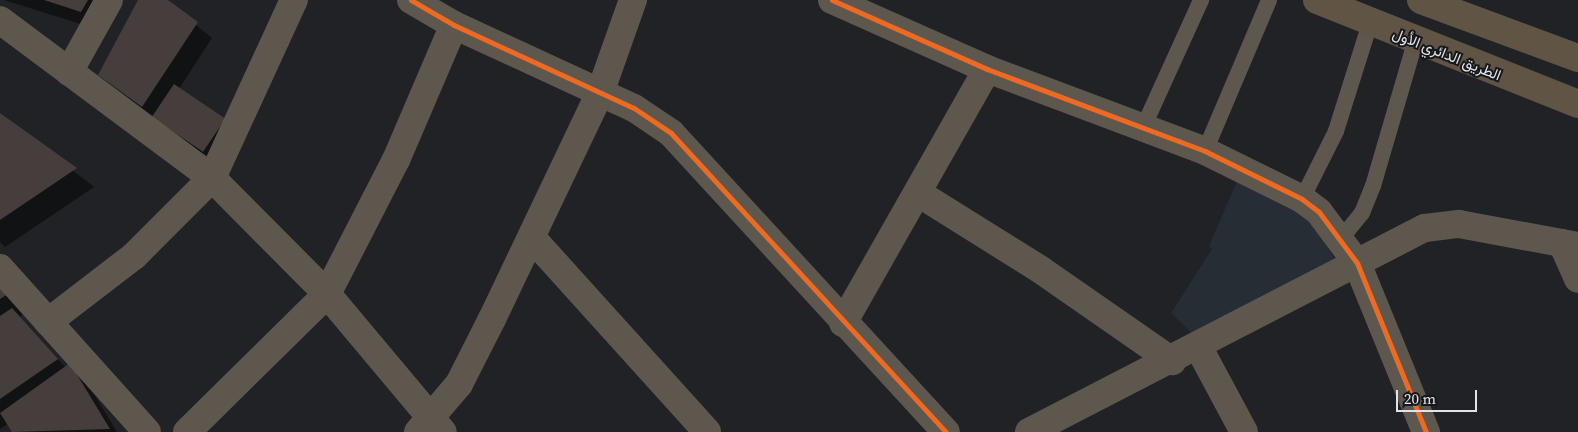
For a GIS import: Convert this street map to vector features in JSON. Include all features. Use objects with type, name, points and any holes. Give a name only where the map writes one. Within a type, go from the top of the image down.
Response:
[{"type":"main road","name":"الطريق الدائري الأول","points":[[1317,0],[1414,42],[1578,104]]},
{"type":"main road","points":[[1421,0],[1578,58]]},
{"type":"street","points":[[69,72],[109,0]]},
{"type":"street","points":[[48,322],[134,256],[212,178],[294,0]]},
{"type":"street","points":[[411,0],[454,25],[634,108],[671,133],[843,323],[946,432]]},
{"type":"street","points":[[0,20],[212,178],[327,294],[431,428],[459,384],[532,238],[600,92],[633,0]]},
{"type":"street","points":[[832,0],[987,69],[1205,152],[1302,199],[1340,240],[1357,263],[1426,432]]},
{"type":"street","points":[[187,432],[327,294],[396,160],[454,25]]},
{"type":"street","points":[[843,323],[918,194],[987,69]]},
{"type":"street","points":[[918,194],[1041,270],[1172,361]]},
{"type":"street","points":[[1029,432],[1199,348],[1425,228],[1459,224],[1570,244],[1578,279]]},
{"type":"street","points":[[532,238],[707,432]]},
{"type":"street","points":[[0,268],[147,432]]},
{"type":"street","points":[[1199,348],[1244,432]]},
{"type":"lane","points":[[1143,128],[1201,0]]},
{"type":"lane","points":[[1205,152],[1269,0]]},
{"type":"lane","points":[[1302,199],[1336,131],[1370,23]]},
{"type":"lane","points":[[1340,240],[1362,213],[1374,186],[1414,42]]},
{"type":"shaded area","points":[[1239,177],[1311,219],[1338,265],[1201,342],[1171,313],[1212,249],[1209,246]]},
{"type":"building","points":[[44,0],[88,0],[81,12]]},
{"type":"building","points":[[138,0],[168,0],[198,22],[142,107],[98,75]]},
{"type":"building","points":[[174,84],[225,119],[203,152],[152,117]]},
{"type":"building","points":[[0,113],[77,168],[0,220]]},
{"type":"building","points":[[0,281],[11,292],[0,299]]},
{"type":"building","points":[[12,308],[58,359],[0,399],[0,316]]},
{"type":"building","points":[[70,363],[110,429],[12,432],[0,413]]},
{"type":"cycle path","points":[[411,0],[454,25],[634,108],[671,133],[946,432]]},
{"type":"cycle path","points":[[832,0],[987,69],[1205,151],[1302,199],[1319,212],[1357,263],[1426,432]]}]
